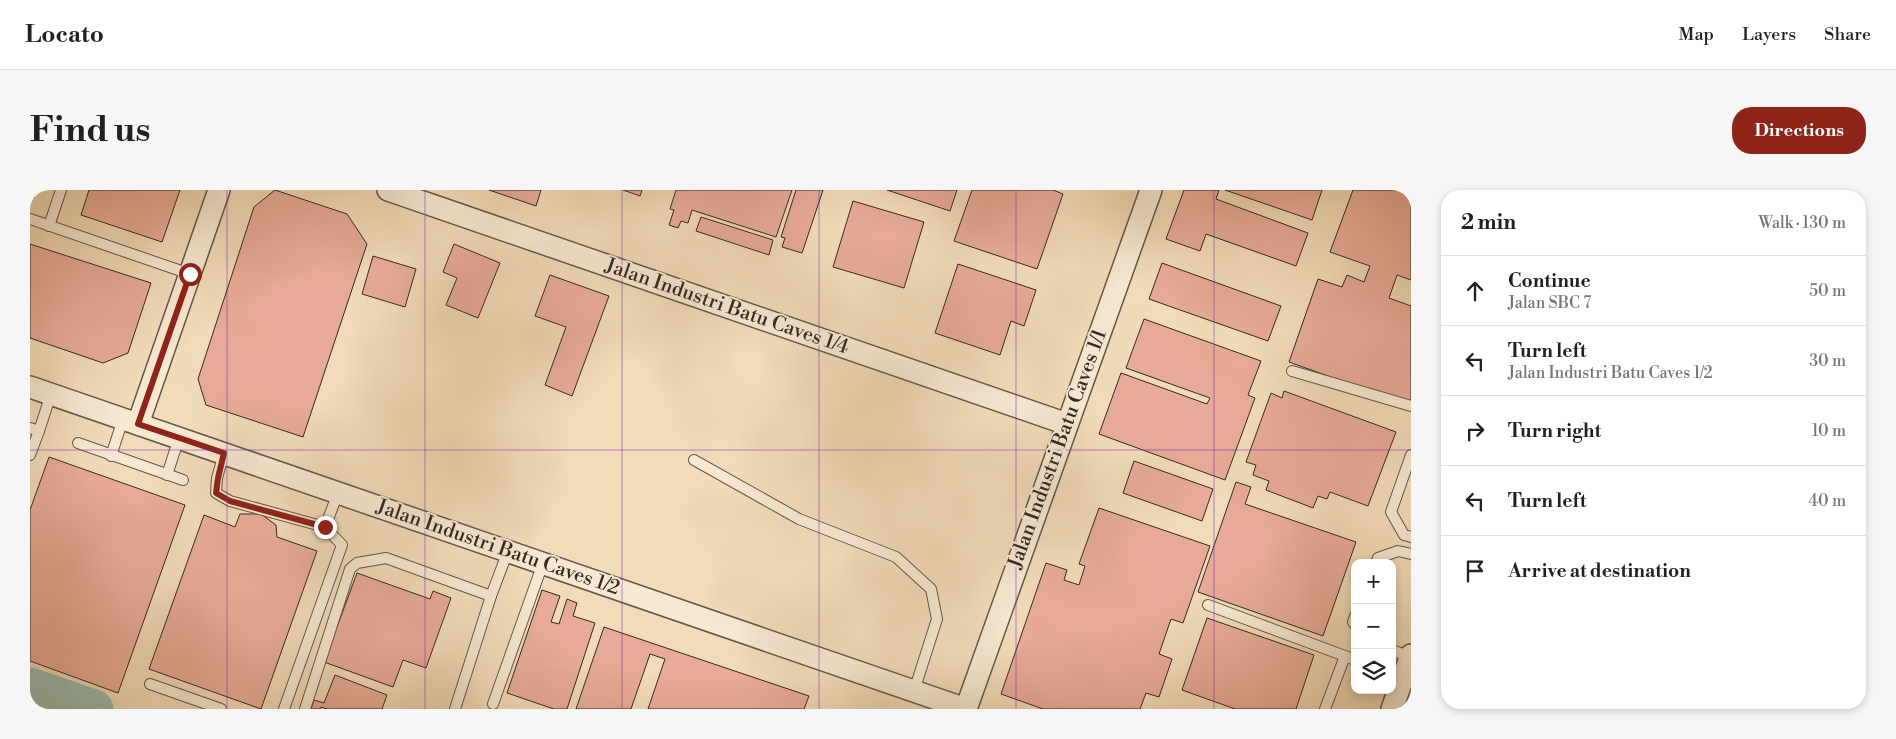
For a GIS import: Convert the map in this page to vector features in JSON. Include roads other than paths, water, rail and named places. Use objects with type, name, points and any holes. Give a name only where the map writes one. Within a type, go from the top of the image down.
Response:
[{"type":"street","points":[[130,421],[190,274],[219,190]]},
{"type":"street","name":"Jalan Industri Batu Caves 1/4","points":[[388,190],[1067,424]]},
{"type":"street","name":"Jalan Industri Batu Caves 1/1","points":[[966,709],[1151,190]]},
{"type":"street","name":"Jalan Industri Batu Caves 1/2","points":[[30,387],[966,709]]},
{"type":"street","points":[[1392,709],[1404,665]]},
{"type":"lane","points":[[49,226],[62,190]]},
{"type":"lane","points":[[30,219],[190,274]]},
{"type":"lane","points":[[1292,371],[1411,406]]},
{"type":"lane","points":[[30,455],[34,430],[51,394]]},
{"type":"lane","points":[[111,456],[130,421]]},
{"type":"lane","points":[[166,475],[179,438]]},
{"type":"lane","points":[[78,444],[183,480]]},
{"type":"lane","points":[[224,453],[216,493],[230,501],[325,527],[342,545],[284,709]]},
{"type":"lane","points":[[1411,454],[1392,512],[1404,535],[1411,538]]},
{"type":"lane","points":[[694,460],[799,519],[896,557],[930,589],[937,619],[914,691]]},
{"type":"lane","points":[[325,527],[338,493]]},
{"type":"lane","points":[[455,709],[491,596],[508,551]]},
{"type":"lane","points":[[1378,559],[1398,551],[1411,554]]},
{"type":"lane","points":[[305,709],[350,569],[358,563],[386,558],[491,596]]},
{"type":"lane","points":[[493,704],[542,563]]},
{"type":"lane","points":[[1208,605],[1350,658],[1325,709]]},
{"type":"lane","points":[[1396,655],[1404,665]]},
{"type":"lane","points":[[150,684],[221,709]]},
{"type":"waterway","points":[[30,687],[94,709]]}]
